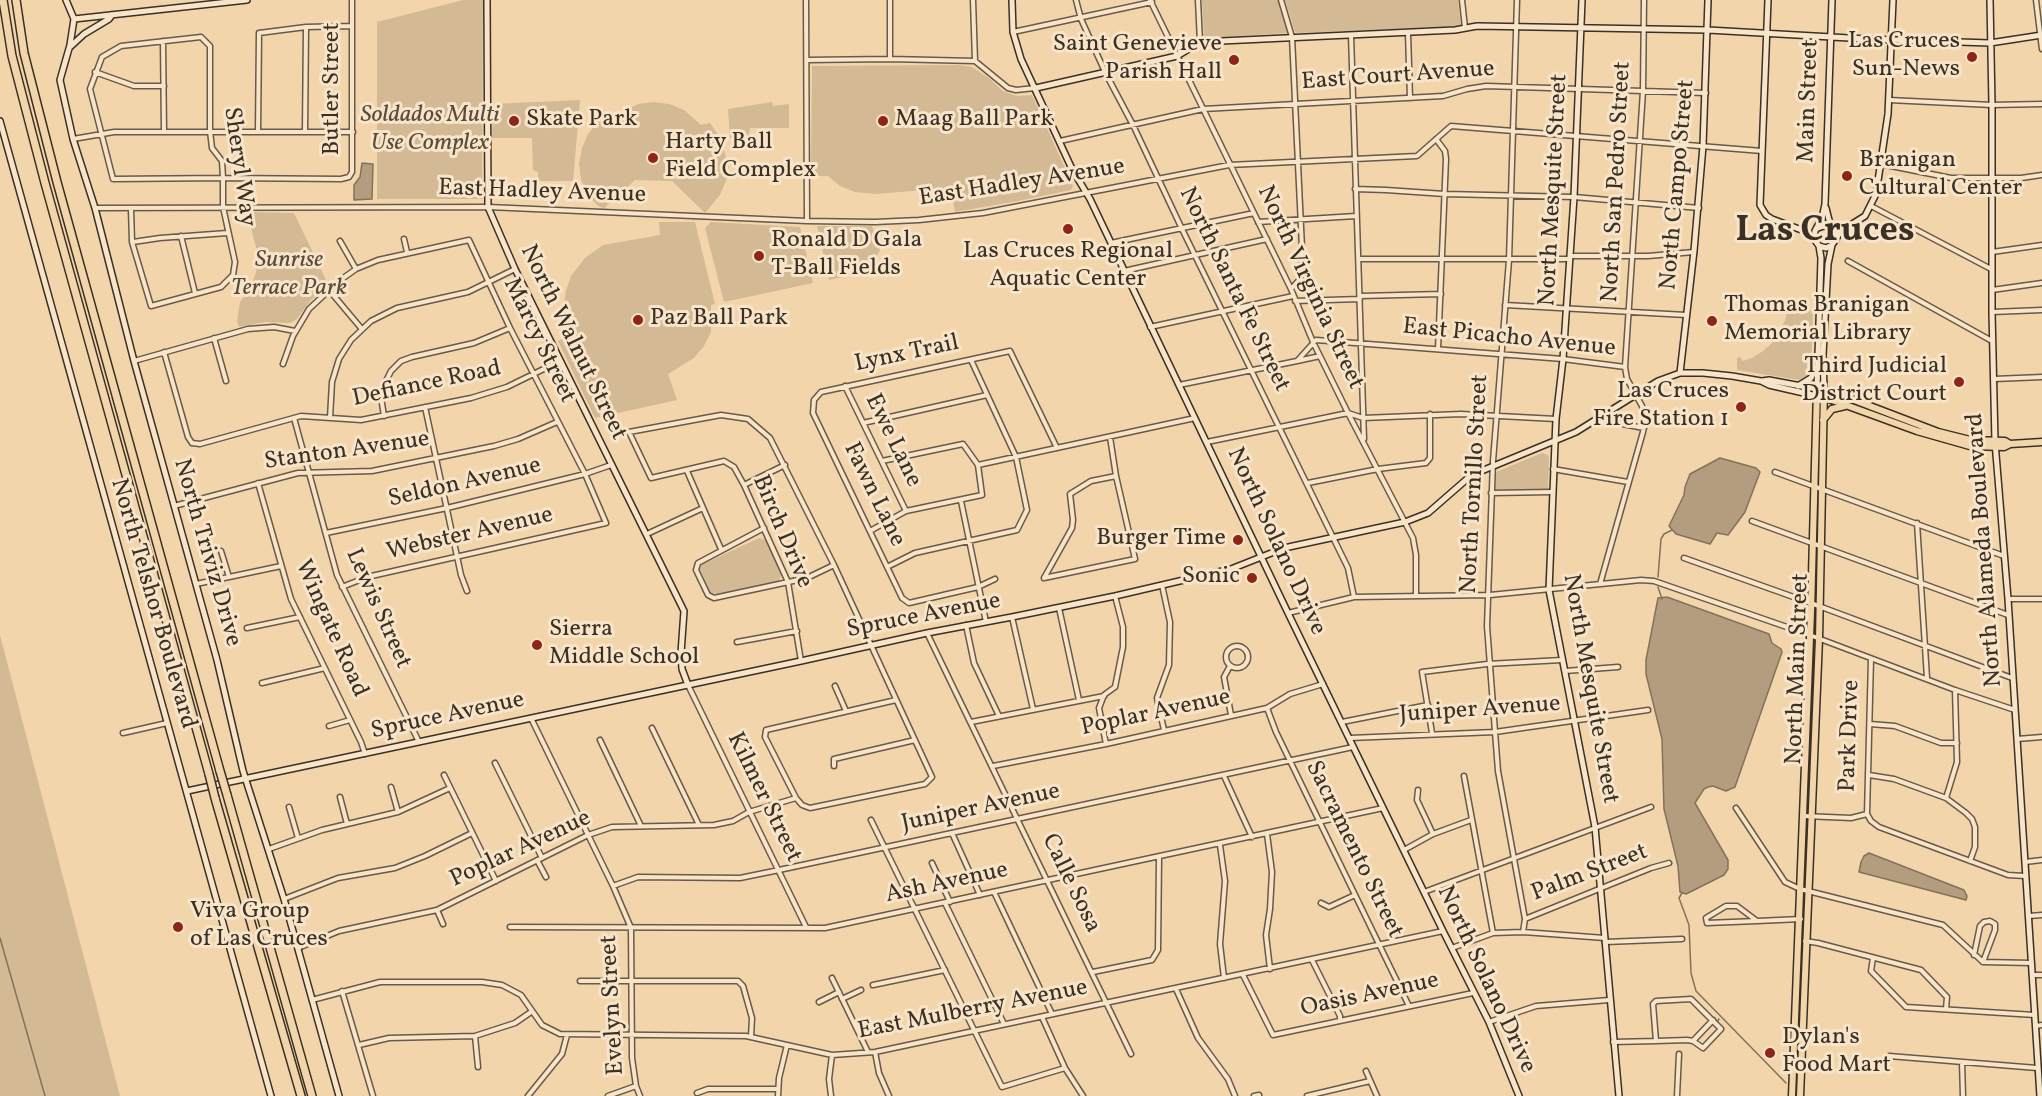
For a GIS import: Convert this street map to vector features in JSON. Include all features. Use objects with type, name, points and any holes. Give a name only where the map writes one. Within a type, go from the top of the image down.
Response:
[{"type":"highway","points":[[3,1],[12,56],[45,183],[208,774],[300,1096]]},
{"type":"highway","points":[[17,2],[24,53],[57,182],[312,1096]]},
{"type":"main road","points":[[1820,393],[1851,407],[1970,446],[1995,445],[2005,441],[2010,444],[2042,442]]},
{"type":"main road","points":[[1820,393],[1938,432],[1995,445]]},
{"type":"main road","name":"North Main Street","points":[[1818,488],[1824,420],[1820,393]]},
{"type":"main road","name":"North Main Street","points":[[1800,1096],[1820,606],[1817,546],[1820,393]]},
{"type":"main road","points":[[1824,420],[1832,409],[1841,406],[1851,407]]},
{"type":"main road","name":"North Main Street","points":[[1792,1096],[1811,604],[1817,546]]},
{"type":"street","points":[[66,0],[74,19],[247,0]]},
{"type":"street","name":"Butler Street","points":[[223,178],[341,179],[349,177],[352,172],[352,0]]},
{"type":"street","name":"North Walnut Street","points":[[487,0],[488,207],[515,269],[684,611],[681,653],[682,669],[688,685]]},
{"type":"street","points":[[806,0],[807,221]]},
{"type":"street","points":[[890,0],[890,59]]},
{"type":"street","points":[[973,0],[975,61]]},
{"type":"street","name":"North Solano Drive","points":[[1012,0],[1013,32],[1021,59],[1288,613],[1489,1022],[1519,1096]]},
{"type":"street","name":"North Santa Fe Street","points":[[1076,0],[1081,19],[1106,74],[1334,537],[1348,568],[1354,597]]},
{"type":"street","points":[[1198,0],[1200,42]]},
{"type":"street","points":[[1281,0],[1292,37],[1302,273],[1291,289]]},
{"type":"street","points":[[1462,0],[1465,28]]},
{"type":"street","name":"North Tornillo Street","points":[[1517,0],[1509,260],[1492,466],[1487,626],[1498,771],[1525,919],[1523,932]]},
{"type":"street","name":"North Mesquite Street","points":[[1582,0],[1574,197],[1563,359],[1556,419],[1549,590],[1595,827],[1618,1096]]},
{"type":"street","name":"North San Pedro Street","points":[[1625,367],[1642,91],[1644,0]]},
{"type":"street","name":"North Campo Street","points":[[1680,374],[1699,208],[1706,93],[1708,0]]},
{"type":"street","points":[[1768,0],[1761,209],[1772,219],[1807,232],[1819,246],[1826,248],[1833,243],[1841,231],[1865,216],[1876,194],[1889,100],[1893,0]]},
{"type":"street","name":"Main Street","points":[[1817,229],[1825,204],[1832,0]]},
{"type":"street","name":"North Alameda Boulevard","points":[[1989,0],[1995,445],[2031,963],[2035,1015],[2039,1025],[2037,1068],[2040,1093]]},
{"type":"street","points":[[2036,0],[2042,49]]},
{"type":"street","points":[[1013,32],[1081,19],[1151,1]]},
{"type":"street","name":"North Virginia Street","points":[[1151,1],[1291,289],[1313,342],[1348,414],[1413,538],[1416,596]]},
{"type":"street","points":[[69,48],[90,29],[112,15]]},
{"type":"street","name":"North Triviz Drive","points":[[74,19],[60,80],[73,139],[95,208],[246,779],[284,899],[339,1096]]},
{"type":"street","points":[[807,60],[975,61],[1008,88],[1016,90],[1106,74],[1177,56],[1200,42],[1408,33],[1490,26],[1708,30],[1990,43],[2041,35]]},
{"type":"street","points":[[258,132],[260,33],[306,27],[352,27]]},
{"type":"street","points":[[305,132],[306,27]]},
{"type":"street","points":[[1408,33],[1410,98]]},
{"type":"street","points":[[1351,35],[1364,442]]},
{"type":"street","name":"Sheryl Way","points":[[132,242],[151,306],[220,287],[233,275],[235,262],[223,207],[222,161],[212,148],[210,132],[210,46],[201,37],[163,41]]},
{"type":"street","points":[[164,132],[163,41],[121,46],[102,57],[90,89],[113,179],[223,178]]},
{"type":"street","points":[[95,72],[134,86],[164,86]]},
{"type":"street","name":"East Court Avenue","points":[[1060,141],[1203,109],[1443,96],[1477,86],[1706,93]]},
{"type":"street","points":[[1889,100],[1992,105],[2042,104]]},
{"type":"street","name":"North Telshor Boulevard","points":[[0,121],[271,1096]]},
{"type":"street","name":"East Hadley Avenue","points":[[95,208],[488,207],[807,221],[919,220],[984,213],[1229,165],[1417,156],[1451,126],[1762,151]]},
{"type":"street","points":[[73,139],[114,132],[352,132]]},
{"type":"street","points":[[1436,139],[1446,154],[1438,349]]},
{"type":"street","points":[[1881,164],[1951,178],[2022,178],[2042,175]]},
{"type":"street","points":[[1355,189],[1574,197],[1699,208]]},
{"type":"street","points":[[1761,200],[1769,214],[1779,220],[1803,228],[1817,229],[1823,226],[1832,229],[1836,235],[1833,243]]},
{"type":"street","name":"Main Street","points":[[1825,204],[1832,229]]},
{"type":"street","points":[[1832,229],[1854,221],[1871,206]]},
{"type":"street","points":[[1871,206],[1991,269]]},
{"type":"street","points":[[131,208],[132,242],[228,233]]},
{"type":"street","points":[[1110,244],[1254,213]]},
{"type":"street","points":[[1258,222],[1356,216]]},
{"type":"street","points":[[1814,239],[1817,229]]},
{"type":"street","points":[[181,236],[195,294]]},
{"type":"street","points":[[283,364],[295,332],[309,309],[356,269],[407,252],[404,239]]},
{"type":"street","name":"Marcy Street","points":[[407,252],[469,240],[510,328],[585,474],[606,523]]},
{"type":"street","points":[[1124,271],[1267,240]]},
{"type":"street","points":[[340,241],[356,269]]},
{"type":"street","name":"North Main Street","points":[[1820,393],[1828,264],[1833,243]]},
{"type":"street","points":[[1991,252],[2042,244]]},
{"type":"street","name":"North Main Street","points":[[1819,246],[1821,270],[1817,364],[1820,393]]},
{"type":"street","points":[[1359,259],[1509,260],[1632,257],[1694,251]]},
{"type":"street","points":[[1848,261],[1992,341]]},
{"type":"street","points":[[330,418],[332,382],[336,366],[346,346],[361,328],[390,310],[462,294],[515,269]]},
{"type":"street","points":[[1992,290],[2042,283]]},
{"type":"street","points":[[329,290],[361,328]]},
{"type":"street","points":[[1295,301],[1441,294]]},
{"type":"street","points":[[1150,327],[1293,296]]},
{"type":"street","points":[[1505,305],[1686,315]]},
{"type":"street","points":[[1992,312],[2042,310]]},
{"type":"street","points":[[134,361],[243,330],[264,327],[283,328],[295,332]]},
{"type":"street","points":[[384,416],[382,387],[397,364],[412,357],[474,343],[510,328]]},
{"type":"street","points":[[214,338],[226,381]]},
{"type":"street","name":"East Picacho Avenue","points":[[1313,342],[1316,340],[1502,354],[1625,367],[1627,379],[1635,394]]},
{"type":"street","points":[[1297,361],[1313,342]]},
{"type":"street","name":"Lynx Trail","points":[[814,399],[821,392],[845,386],[1010,351],[1058,448]]},
{"type":"street","name":"Defiance Road","points":[[164,352],[191,445],[294,418],[314,416],[353,421],[490,393],[535,375],[561,361]]},
{"type":"street","points":[[1178,385],[1320,356]]},
{"type":"street","points":[[887,567],[915,553],[1017,530],[1027,510],[1016,457],[971,360]]},
{"type":"street","points":[[1798,386],[1811,378],[1817,364]]},
{"type":"street","points":[[1600,584],[1644,428],[1645,419],[1642,406],[1635,394],[1658,381],[1680,374],[1703,373],[1761,381],[1769,380],[1820,393]]},
{"type":"street","points":[[1994,379],[2042,377]]},
{"type":"street","points":[[1761,381],[1769,385],[1820,393]]},
{"type":"street","name":"Ewe Lane","points":[[845,386],[906,511]]},
{"type":"street","name":"Spruce Avenue","points":[[186,791],[872,644],[1115,596],[1231,569],[1284,548],[1405,522],[1428,513],[1467,479],[1492,466],[1576,432],[1635,394]]},
{"type":"street","points":[[863,423],[987,395]]},
{"type":"street","name":"Fawn Lane","points":[[814,399],[813,413],[902,598],[909,603],[978,587]]},
{"type":"street","points":[[425,407],[467,591]]},
{"type":"street","points":[[1207,442],[1348,414],[1363,418],[1430,414],[1556,419]]},
{"type":"street","points":[[1308,483],[1428,462],[1430,458],[1430,414]]},
{"type":"street","name":"Birch Drive","points":[[785,465],[770,438],[748,419],[721,415],[629,432],[651,478],[724,461],[734,467],[788,582],[801,661]]},
{"type":"street","name":"Lewis Street","points":[[294,418],[336,571],[419,742]]},
{"type":"street","points":[[978,465],[1195,418]]},
{"type":"street","name":"Stanton Avenue","points":[[174,506],[309,471],[360,473],[436,458],[518,439],[557,422]]},
{"type":"street","points":[[1617,423],[1644,428]]},
{"type":"street","points":[[1110,437],[1134,559],[1044,578],[1072,528],[1070,494],[1091,481],[1116,476]]},
{"type":"street","points":[[870,531],[906,511],[982,495],[978,465],[963,444],[882,461]]},
{"type":"street","name":"Seldon Avenue","points":[[326,533],[447,508],[585,474],[611,465]]},
{"type":"street","points":[[744,485],[785,465],[872,644],[932,777],[926,784],[810,808],[802,805],[796,798],[765,737],[766,730],[896,700]]},
{"type":"street","points":[[1553,469],[1628,482]]},
{"type":"street","points":[[687,471],[721,549]]},
{"type":"street","points":[[1775,472],[2004,556]]},
{"type":"street","name":"Wingate Road","points":[[258,483],[289,593],[365,754]]},
{"type":"street","points":[[1491,493],[1552,492]]},
{"type":"street","points":[[961,501],[986,622]]},
{"type":"street","points":[[647,534],[703,508]]},
{"type":"street","points":[[1752,522],[2008,615]]},
{"type":"street","name":"Webster Avenue","points":[[342,586],[367,577],[606,523]]},
{"type":"street","points":[[1917,524],[1927,679]]},
{"type":"street","points":[[764,528],[698,562],[696,570],[708,595],[714,598],[807,578],[834,566]]},
{"type":"street","points":[[221,551],[229,577]]},
{"type":"street","points":[[1683,558],[1820,606],[2012,678]]},
{"type":"street","points":[[196,584],[281,566]]},
{"type":"street","points":[[978,587],[995,579]]},
{"type":"street","points":[[1288,613],[1354,597],[1487,595],[1641,580],[1654,581],[2015,710]]},
{"type":"street","points":[[1162,585],[1170,622],[1169,665],[1157,698],[1164,730]]},
{"type":"street","points":[[971,722],[1104,695],[1115,687],[1123,647],[1123,627],[1115,596]]},
{"type":"street","points":[[2007,599],[2042,599]]},
{"type":"street","points":[[1059,607],[1079,700]]},
{"type":"street","points":[[246,628],[300,616]]},
{"type":"street","points":[[1012,617],[1033,710]]},
{"type":"street","points":[[966,625],[974,663],[999,716]]},
{"type":"street","points":[[737,642],[797,631]]},
{"type":"street","name":"Calle Sosa","points":[[927,633],[1131,1054]]},
{"type":"street","points":[[1238,646],[1245,649],[1248,656],[1245,665],[1238,668],[1230,666],[1226,659],[1228,651],[1238,646]]},
{"type":"street","name":"Park Drive","points":[[1867,814],[1871,659]]},
{"type":"street","points":[[1432,733],[1422,672],[1490,664],[1563,660]]},
{"type":"street","points":[[1230,666],[1224,677],[1231,715]]},
{"type":"street","points":[[1565,671],[1618,667]]},
{"type":"street","points":[[262,683],[325,668]]},
{"type":"street","name":"Poplar Avenue","points":[[993,766],[1106,744],[1267,708],[1290,694],[1323,684]]},
{"type":"street","name":"Kilmer Street","points":[[688,685],[806,927]]},
{"type":"street","points":[[835,686],[846,711]]},
{"type":"street","points":[[1946,798],[1957,762],[1955,690]]},
{"type":"street","points":[[1104,695],[1099,708],[1106,744]]},
{"type":"street","points":[[1342,722],[1428,705]]},
{"type":"street","name":"Sacramento Street","points":[[1267,708],[1290,762],[1409,1006]]},
{"type":"street","name":"Juniper Avenue","points":[[1350,738],[1432,733],[1468,735],[1648,710]]},
{"type":"street","name":"Evelyn Street","points":[[531,718],[613,886],[631,928],[632,1036],[636,1086],[640,1096]]},
{"type":"street","points":[[329,726],[350,720]]},
{"type":"street","points":[[123,733],[167,723]]},
{"type":"street","points":[[1870,724],[1894,726],[1941,743],[1957,743]]},
{"type":"street","points":[[652,728],[699,825]]},
{"type":"street","points":[[2017,739],[2042,737]]},
{"type":"street","points":[[600,740],[641,826]]},
{"type":"street","points":[[834,766],[834,759],[915,740]]},
{"type":"street","name":"Juniper Avenue","points":[[613,886],[638,877],[740,878],[1354,747]]},
{"type":"street","points":[[495,763],[546,877]]},
{"type":"street","points":[[444,775],[496,881]]},
{"type":"street","points":[[1869,775],[1894,779],[1946,798],[1972,819],[1975,827],[1975,847],[1970,861]]},
{"type":"street","points":[[1224,776],[1252,837]]},
{"type":"street","points":[[1464,776],[1493,933]]},
{"type":"street","points":[[391,788],[398,812]]},
{"type":"street","points":[[269,849],[322,830],[398,812],[450,788]]},
{"type":"street","points":[[1418,790],[1417,800],[1433,834]]},
{"type":"street","points":[[340,797],[347,824]]},
{"type":"street","name":"Poplar Avenue","points":[[298,948],[339,931],[437,910],[588,835],[612,827],[714,825],[733,821],[749,812],[796,798]]},
{"type":"street","points":[[290,807],[298,838]]},
{"type":"street","points":[[1424,892],[1651,807]]},
{"type":"street","name":"Ash Avenue","points":[[510,927],[825,928],[1384,808]]},
{"type":"street","points":[[1736,808],[1785,882],[1800,889],[1943,925],[1983,962],[2031,963]]},
{"type":"street","points":[[1804,816],[1851,818],[1867,814],[1879,827],[2008,875],[2025,876]]},
{"type":"street","points":[[871,820],[1002,1087],[1065,1068]]},
{"type":"street","points":[[1404,850],[1433,834],[1471,820]]},
{"type":"street","points":[[284,899],[338,878],[395,868],[472,833]]},
{"type":"street","points":[[952,833],[980,895]]},
{"type":"street","points":[[1267,834],[1272,872],[1266,935],[1270,969]]},
{"type":"street","points":[[1220,845],[1225,880],[1220,944],[1224,978]]},
{"type":"street","points":[[1093,973],[1152,960],[1158,950],[1159,858]]},
{"type":"street","points":[[2025,862],[2042,860]]},
{"type":"street","name":"Palm Street","points":[[1525,919],[1669,863]]},
{"type":"street","points":[[932,864],[950,902]]},
{"type":"street","points":[[994,892],[1052,1014]]},
{"type":"street","points":[[1321,903],[1329,907],[1355,895]]},
{"type":"street","points":[[945,903],[1004,1024]]},
{"type":"street","points":[[1757,921],[1737,906],[1726,906],[1706,918],[1707,923],[1757,921],[1799,919],[1807,919]]},
{"type":"street","points":[[437,910],[443,924]]},
{"type":"street","points":[[2028,916],[2042,915]]},
{"type":"street","points":[[1974,955],[1980,926],[1990,921],[1995,924],[1995,930],[1983,962]]},
{"type":"street","name":"East Mulberry Avenue","points":[[312,1000],[383,981],[482,981],[502,985],[520,995],[531,1012],[547,1028],[567,1035],[751,1037],[832,1055],[868,1053],[1443,931]]},
{"type":"street","points":[[1452,948],[1493,933],[1523,932],[1605,940],[1682,939]]},
{"type":"street","points":[[1798,941],[1806,941],[1921,970],[1947,997],[1946,1009]]},
{"type":"street","points":[[1873,958],[1871,971],[1906,1007],[2035,1015]]},
{"type":"street","points":[[1312,960],[1340,1016],[1340,1021]]},
{"type":"street","points":[[873,986],[945,970]]},
{"type":"street","name":"Oasis Avenue","points":[[1243,975],[1273,1035],[1473,993]]},
{"type":"street","points":[[2032,976],[2042,975]]},
{"type":"street","points":[[832,978],[868,1053]]},
{"type":"street","points":[[580,981],[738,980],[743,986],[752,1018],[751,1037]]},
{"type":"street","points":[[1176,989],[1198,1038],[1228,1079],[1235,1096]]},
{"type":"street","points":[[842,999],[861,990]]},
{"type":"street","points":[[342,991],[373,1096]]},
{"type":"street","points":[[819,1002],[839,992]]},
{"type":"street","points":[[1613,1042],[1693,1041],[1703,1048],[1720,1031],[1720,1028],[1691,999],[1656,1001],[1653,1004],[1656,1041]]},
{"type":"street","points":[[1489,1022],[1536,1006],[1609,1000]]},
{"type":"street","points":[[359,1045],[389,1038],[475,1036],[515,1023],[531,1012]]},
{"type":"street","points":[[1042,1017],[1065,1068],[1083,1096]]},
{"type":"street","points":[[1693,1041],[1713,1020]]},
{"type":"street","points":[[528,1096],[562,1054],[567,1035]]},
{"type":"street","points":[[475,1036],[478,1068]]},
{"type":"street","points":[[778,1096],[788,1045]]},
{"type":"street","points":[[875,1052],[879,1073],[889,1096]]},
{"type":"street","points":[[1677,1096],[1679,1054]]},
{"type":"street","points":[[831,1096],[829,1079],[832,1055]]},
{"type":"street","points":[[1889,1056],[2037,1068]]},
{"type":"street","points":[[1962,1062],[1963,1096]]},
{"type":"street","points":[[1366,1071],[1377,1096]]},
{"type":"street","points":[[1307,1096],[1370,1081]]},
{"type":"street","points":[[608,1096],[636,1086]]},
{"type":"street","points":[[697,1094],[710,1089],[778,1089]]},
{"type":"green space","name":"Soldados Multi Use Complex","points":[[463,0],[483,0],[482,199],[377,199],[377,22]]},
{"type":"green space","points":[[1202,0],[1278,0],[1288,33],[1206,38],[1204,37]]},
{"type":"green space","points":[[1285,0],[1458,0],[1461,26],[1298,33],[1295,32]]},
{"type":"green space","points":[[960,65],[972,67],[1003,91],[1017,96],[1032,95],[1073,186],[1071,190],[955,212],[951,190],[948,188],[876,194],[855,192],[840,186],[828,176],[811,176],[812,66]]},
{"type":"green space","points":[[580,100],[573,181],[538,181],[538,172],[533,170],[532,138],[492,138],[493,104]]},
{"type":"green space","name":"Harty Ball Field Complex","points":[[654,102],[669,104],[684,110],[701,125],[710,123],[719,136],[729,166],[720,195],[705,213],[672,181],[635,180],[604,208],[598,206],[587,194],[581,179],[579,164],[588,134],[601,118],[610,118],[638,104]]},
{"type":"green space","points":[[772,102],[773,106],[789,104],[789,128],[750,128],[749,137],[730,138],[728,109]]},
{"type":"green space","name":"Sunrise Terrace Park","points":[[247,212],[294,213],[328,284],[311,300],[296,320],[290,323],[265,322],[239,327],[237,321],[240,302],[251,288],[258,255]]},
{"type":"green space","name":"Paz Ball Park","points":[[659,222],[695,222],[715,304],[711,305],[711,332],[704,346],[694,358],[668,374],[677,400],[595,418],[558,341],[569,335],[563,308],[566,291],[571,276],[585,258],[603,245],[660,235]]},
{"type":"green space","name":"Ronald D Gala T-Ball Fields","points":[[711,222],[800,227],[813,283],[724,302],[705,228]]},
{"type":"green space","points":[[817,226],[872,226],[880,250],[869,271],[829,280]]},
{"type":"green space","points":[[1788,309],[1813,311],[1811,369],[1808,375],[1799,380],[1737,370],[1737,358],[1740,357],[1743,361],[1752,358],[1772,343],[1785,321]]},
{"type":"green space","points":[[1542,453],[1548,455],[1549,458],[1548,489],[1495,490],[1496,472]]},
{"type":"green space","points":[[759,538],[766,540],[781,574],[779,581],[718,594],[710,592],[700,569],[701,565]]},
{"type":"green space","points":[[0,635],[120,1096],[0,1096]]},
{"type":"shaded area","points":[[362,163],[373,164],[372,199],[354,200],[354,185],[360,177]]},
{"type":"shaded area","points":[[1720,458],[1756,468],[1760,472],[1745,512],[1728,535],[1717,533],[1710,544],[1676,534],[1669,526],[1684,495],[1690,474]]},
{"type":"shaded area","points":[[1667,597],[1769,634],[1772,643],[1782,652],[1735,787],[1726,791],[1713,786],[1708,787],[1704,789],[1695,803],[1728,860],[1728,869],[1724,875],[1686,894],[1680,892],[1678,866],[1664,809],[1662,739],[1646,674],[1646,660],[1658,598]]},
{"type":"shaded area","points":[[1869,853],[1964,890],[1966,900],[1859,872],[1864,856]]},
{"type":"waterway","points":[[1658,577],[1661,539],[1664,534],[1672,530]]},
{"type":"waterway","points":[[1658,587],[1662,599]]},
{"type":"waterway","points":[[1682,893],[1679,898],[1689,925],[1691,973],[1696,991],[1786,1083]]},
{"type":"waterway","points":[[0,938],[45,1096]]},
{"type":"place","name":"Las Cruces Sun-News","points":[[1972,57]]},
{"type":"place","name":"Saint Genevieve Parish Hall","points":[[1234,60]]},
{"type":"place","name":"Skate Park","points":[[514,121]]},
{"type":"place","name":"Maag Ball Park","points":[[883,121]]},
{"type":"place","name":"Harty Ball Field Complex","points":[[653,158]]},
{"type":"place","name":"Branigan Cultural Center","points":[[1847,176]]},
{"type":"place","name":"Las Cruces Regional Aquatic Center","points":[[1068,229]]},
{"type":"place","name":"Ronald D Gala T-Ball Fields","points":[[759,256]]},
{"type":"place","name":"Paz Ball Park","points":[[638,320]]},
{"type":"place","name":"Thomas Branigan Memorial Library","points":[[1712,321]]},
{"type":"place","name":"Third Judicial District Court","points":[[1959,382]]},
{"type":"place","name":"Las Cruces Fire Station 1","points":[[1741,407]]},
{"type":"place","name":"Burger Time","points":[[1238,540]]},
{"type":"place","name":"Sonic","points":[[1252,578]]},
{"type":"place","name":"Sierra Middle School","points":[[537,645]]},
{"type":"place","name":"Viva Group of Las Cruces","points":[[178,927]]},
{"type":"place","name":"Dylan's Food Mart","points":[[1770,1053]]},
{"type":"district","name":"Las Cruces","points":[[1825,233]]}]
